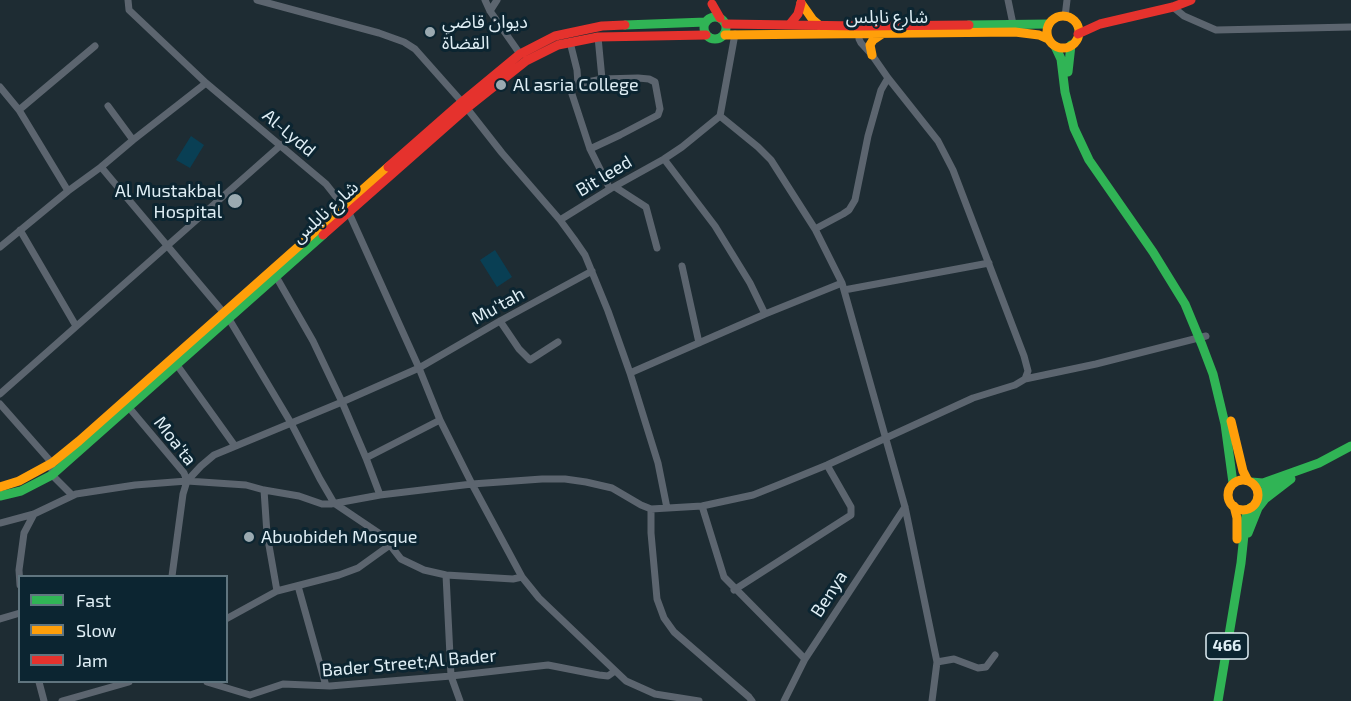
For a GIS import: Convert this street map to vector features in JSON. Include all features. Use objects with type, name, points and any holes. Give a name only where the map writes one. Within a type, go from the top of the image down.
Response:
[{"type":"main road","points":[[1078,34],[1100,24],[1173,7],[1191,0]]},
{"type":"main road","points":[[711,2],[727,29],[725,35],[715,40],[706,35],[704,29],[711,2]]},
{"type":"main road","points":[[790,24],[798,14],[801,2]]},
{"type":"main road","points":[[801,2],[819,25]]},
{"type":"main road","points":[[707,21],[714,17],[723,21]]},
{"type":"main road","points":[[1100,24],[1056,18],[1047,29],[1061,59],[1065,92],[1074,128],[1089,160],[1153,252],[1202,337],[1210,345],[1243,471],[1257,489],[1258,498]]},
{"type":"main road","points":[[1052,42],[1063,48],[1071,45],[1077,38],[1077,26],[1069,18]]},
{"type":"main road","name":"شارع نابلس","points":[[0,496],[21,491],[52,475],[126,404],[520,54],[555,36],[583,29],[707,21]]},
{"type":"main road","name":"شارع نابلس","points":[[723,21],[819,25],[882,34],[1015,32],[1039,35],[1052,42]]},
{"type":"main road","name":"شارع نابلس","points":[[725,35],[1049,24]]},
{"type":"main road","points":[[872,55],[870,45],[882,34]]},
{"type":"main road","name":"شارع نابلس","points":[[464,105],[526,61],[558,45],[597,37],[706,35]]},
{"type":"main road","points":[[1071,45],[1069,88],[1073,112],[1082,139],[1090,156],[1156,247],[1189,300],[1213,374],[1225,424],[1233,483],[1240,480],[1263,483],[1319,463],[1351,446]]},
{"type":"main road","name":"شارع نابلس","points":[[0,487],[19,481],[52,464],[177,365],[226,316]]},
{"type":"main road","points":[[1258,498],[1262,492],[1351,453]]},
{"type":"main road","points":[[1243,550],[1258,508],[1265,499],[1291,479]]},
{"type":"main road","name":"466","points":[[1233,483],[1228,496],[1234,507],[1237,528],[1236,590]]},
{"type":"main road","name":"466","points":[[1218,701],[1243,550],[1246,516],[1258,498]]},
{"type":"main road","points":[[1234,507],[1241,510],[1250,508]]},
{"type":"street","name":"Al-Lydd","points":[[128,0],[129,10],[206,83],[326,184],[346,210],[419,368],[440,420],[522,577],[539,598],[626,681],[656,697],[699,701]]},
{"type":"street","points":[[258,0],[379,33],[404,42],[415,50],[560,220],[574,238],[592,271],[630,373],[658,463],[667,508]]},
{"type":"street","points":[[485,0],[520,54]]},
{"type":"street","points":[[490,10],[497,0]]},
{"type":"street","points":[[1008,0],[1013,24]]},
{"type":"street","points":[[1068,0],[1069,18]]},
{"type":"street","points":[[1173,7],[1184,16],[1216,30],[1351,27]]},
{"type":"street","points":[[859,30],[861,43],[943,149],[953,170],[1024,356],[1028,371],[1025,379]]},
{"type":"street","points":[[735,34],[720,116],[771,160],[815,229],[843,286],[905,507],[937,662],[932,701]]},
{"type":"street","points":[[597,37],[602,79]]},
{"type":"street","points":[[570,42],[578,70],[578,84]]},
{"type":"street","points":[[19,110],[94,46]]},
{"type":"street","points":[[590,148],[658,115],[660,109],[655,82],[638,78],[602,79],[578,84],[572,87],[571,91],[590,148],[613,188],[646,207],[657,248]]},
{"type":"street","points":[[815,229],[843,214],[855,200],[868,136],[881,90],[888,78]]},
{"type":"street","points":[[0,248],[68,191],[101,168],[206,83]]},
{"type":"street","points":[[0,87],[19,110],[68,191]]},
{"type":"street","points":[[108,106],[133,140]]},
{"type":"street","name":"Bit leed","points":[[560,220],[664,159],[720,116]]},
{"type":"street","points":[[0,394],[281,145]]},
{"type":"street","points":[[664,159],[720,233],[750,283],[765,314]]},
{"type":"street","points":[[101,168],[226,316],[291,423],[334,503],[383,536],[401,559],[424,570],[446,575],[513,579],[522,577]]},
{"type":"street","points":[[20,231],[76,326]]},
{"type":"street","points":[[630,373],[765,314],[843,286],[989,263]]},
{"type":"street","points":[[682,266],[699,342]]},
{"type":"street","name":"Mu'tah","points":[[342,402],[419,368],[592,271]]},
{"type":"street","points":[[274,274],[313,341],[342,402],[380,495]]},
{"type":"street","points":[[500,321],[519,349],[530,360],[558,342]]},
{"type":"street","points":[[0,523],[34,514],[72,495],[135,485],[187,482],[246,485],[299,496],[322,504],[472,484],[564,479],[612,488],[641,506],[651,509],[702,506],[753,495],[827,465],[973,398],[1015,386],[1025,379],[1202,337]]},
{"type":"street","points":[[177,365],[235,446]]},
{"type":"street","name":"Moa'ta","points":[[187,482],[214,455],[342,402]]},
{"type":"street","points":[[0,404],[52,464],[52,475],[72,495]]},
{"type":"street","name":"Moa'ta","points":[[126,404],[184,473],[187,482]]},
{"type":"street","points":[[366,458],[440,420]]},
{"type":"street","points":[[735,590],[851,515],[850,507],[827,465]]},
{"type":"street","points":[[172,575],[183,494],[187,482]]},
{"type":"street","points":[[264,490],[267,534],[277,591]]},
{"type":"street","points":[[702,506],[724,578],[805,659]]},
{"type":"street","name":"Benya","points":[[784,701],[805,659],[905,507]]},
{"type":"street","points":[[651,509],[657,599],[664,618],[674,632],[752,701]]},
{"type":"street","points":[[19,575],[24,533],[34,514]]},
{"type":"street","points":[[228,618],[277,591],[358,568],[390,545]]},
{"type":"street","points":[[446,575],[451,676],[460,701]]},
{"type":"street","points":[[298,586],[326,686]]},
{"type":"street","points":[[0,619],[18,614]]},
{"type":"street","points":[[937,662],[954,659],[978,668],[986,667],[995,655]]},
{"type":"street","name":"Bader Street;Al Bader","points":[[250,695],[283,684],[326,686],[451,676],[548,665],[608,676],[615,672]]},
{"type":"street","points":[[40,683],[44,701]]},
{"type":"street","points":[[67,700],[122,683]]},
{"type":"street","points":[[213,683],[250,695],[258,701]]},
{"type":"shaded area","points":[[191,136],[204,145],[190,168],[176,160]]},
{"type":"shaded area","points":[[495,250],[512,277],[497,287],[480,260]]},
{"type":"traffic: fast","points":[[715,17],[723,20],[726,28],[723,36],[715,39],[707,36],[704,28],[707,20],[715,17]]},
{"type":"traffic: fast","points":[[625,25],[706,22]]},
{"type":"traffic: fast","points":[[969,25],[1049,24]]},
{"type":"traffic: fast","points":[[1068,72],[1071,45]]},
{"type":"traffic: fast","points":[[1055,46],[1061,59],[1065,92],[1074,128],[1089,160],[1153,252],[1185,304],[1202,345],[1213,374],[1225,424],[1233,483]]},
{"type":"traffic: fast","points":[[0,496],[21,491],[52,475],[323,235]]},
{"type":"traffic: fast","points":[[1251,482],[1263,483],[1319,463],[1351,446]]},
{"type":"traffic: fast","points":[[1248,533],[1258,508],[1265,499],[1291,479]]},
{"type":"traffic: fast","points":[[1258,498],[1262,492],[1281,483]]},
{"type":"traffic: fast","points":[[1218,701],[1241,563],[1246,516],[1250,508]]},
{"type":"traffic: slow","points":[[801,3],[819,25]]},
{"type":"traffic: slow","points":[[1063,16],[1074,21],[1079,32],[1074,43],[1063,48],[1052,43],[1047,32],[1052,21],[1063,16]]},
{"type":"traffic: slow","points":[[725,35],[1015,32],[1039,35],[1048,39]]},
{"type":"traffic: slow","points":[[872,55],[870,45],[882,34]]},
{"type":"traffic: slow","points":[[0,487],[19,481],[52,463],[79,441],[388,167]]},
{"type":"traffic: slow","points":[[1231,421],[1243,471],[1248,481]]},
{"type":"traffic: slow","points":[[1243,480],[1249,481],[1257,489],[1258,495],[1257,501],[1249,509],[1243,510],[1237,509],[1229,501],[1228,495],[1229,489],[1237,481],[1243,480]]},
{"type":"traffic: slow","points":[[1234,506],[1237,518],[1237,539]]},
{"type":"traffic: jam","points":[[1078,34],[1100,24],[1173,7],[1191,0]]},
{"type":"traffic: jam","points":[[790,24],[798,14],[801,3]]},
{"type":"traffic: jam","points":[[712,4],[720,18]]},
{"type":"traffic: jam","points":[[726,24],[969,25]]},
{"type":"traffic: jam","points":[[388,167],[520,54],[555,36],[602,26],[625,25]]},
{"type":"traffic: jam","points":[[323,235],[467,108],[526,61],[558,45],[598,37],[706,35]]},
{"type":"place","name":"ديوان قاضي القضاة","points":[[430,32]]},
{"type":"place","name":"Al asria College","points":[[501,85]]},
{"type":"place","name":"Al Mustakbal Hospital","points":[[235,201]]},
{"type":"place","name":"Abuobideh Mosque","points":[[249,537]]}]
